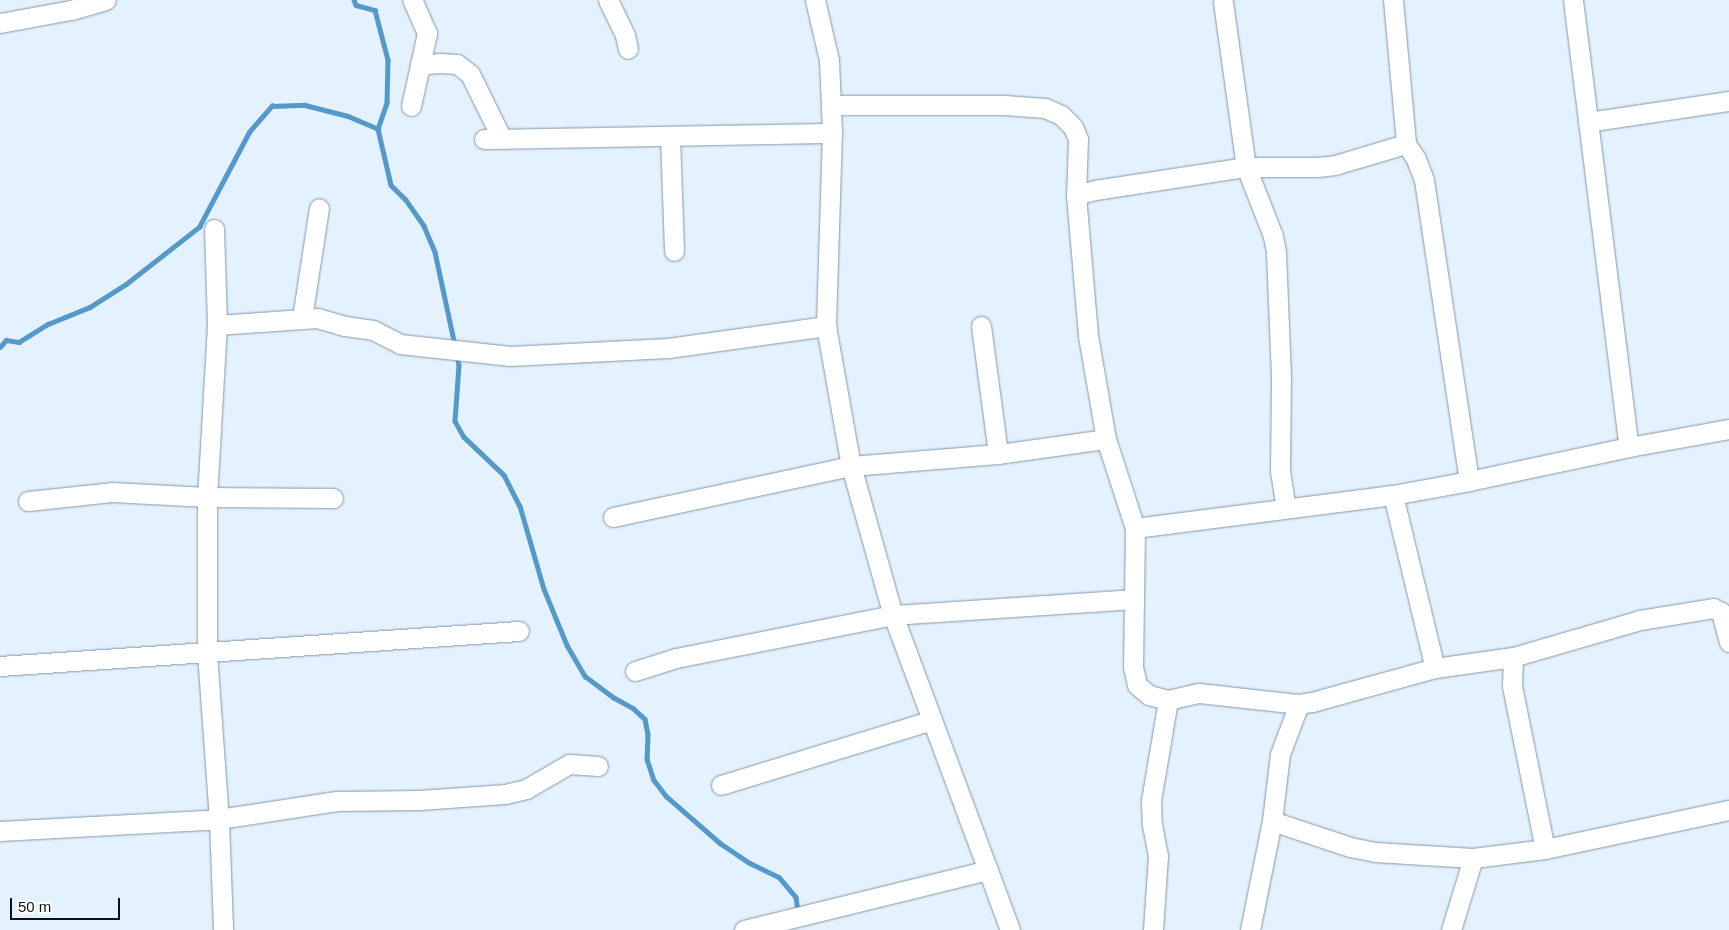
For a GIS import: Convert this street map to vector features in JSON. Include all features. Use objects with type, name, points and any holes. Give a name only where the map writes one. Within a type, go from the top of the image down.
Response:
[{"type":"street","points":[[0,23],[71,10],[106,0]]},
{"type":"street","points":[[411,106],[427,33],[412,0]]},
{"type":"street","points":[[608,0],[625,35],[628,49]]},
{"type":"street","points":[[815,0],[829,60],[832,133],[826,326],[851,466],[893,615],[1010,930]]},
{"type":"street","points":[[1393,0],[1406,144],[1416,159],[1424,180],[1469,481]]},
{"type":"street","points":[[1573,0],[1628,446]]},
{"type":"street","points":[[1223,2],[1246,167],[1273,236],[1276,252],[1281,377],[1280,471],[1286,508]]},
{"type":"street","points":[[420,66],[457,64],[470,74],[493,139],[832,133]]},
{"type":"street","points":[[1588,122],[1729,101]]},
{"type":"street","points":[[831,105],[1004,105],[1045,108],[1067,121],[1073,127],[1078,139],[1076,196],[1088,336],[1106,439],[1135,528],[1133,667],[1137,685],[1149,695],[1168,700],[1199,693],[1299,704],[1436,668],[1513,657],[1640,620],[1713,608],[1721,612],[1729,642]]},
{"type":"street","points":[[670,136],[674,251]]},
{"type":"street","points":[[1076,196],[1095,190],[1246,167],[1317,167],[1335,165],[1406,144]]},
{"type":"street","points":[[302,318],[319,208]]},
{"type":"street","points":[[214,229],[217,325],[207,498],[207,653],[223,930]]},
{"type":"street","points":[[217,325],[317,318],[345,326],[373,330],[400,344],[410,346],[510,356],[668,348],[826,326]]},
{"type":"street","points":[[981,326],[998,454]]},
{"type":"street","points":[[1135,528],[1393,495],[1469,481],[1628,446],[1729,429]]},
{"type":"street","points":[[613,517],[851,466],[998,454],[1106,439]]},
{"type":"street","points":[[28,501],[112,492],[207,498],[333,498]]},
{"type":"street","points":[[1393,495],[1436,668]]},
{"type":"street","points":[[635,671],[676,658],[893,615],[1133,599]]},
{"type":"street","points":[[0,666],[519,631]]},
{"type":"street","points":[[1513,657],[1512,686],[1545,850]]},
{"type":"street","points":[[1154,930],[1158,877],[1151,801],[1168,700]]},
{"type":"street","points":[[1250,930],[1272,821],[1280,754],[1299,704]]},
{"type":"street","points":[[721,785],[932,720]]},
{"type":"street","points":[[0,831],[218,819],[336,801],[420,800],[505,794],[526,789],[569,764],[598,766]]},
{"type":"street","points":[[1272,821],[1350,848],[1375,852],[1472,858],[1545,850],[1729,810]]},
{"type":"street","points":[[1451,930],[1472,858]]},
{"type":"street","points":[[744,930],[988,870]]},
{"type":"waterway","points":[[354,0],[356,5],[375,10],[388,60],[387,103],[378,129],[391,185],[406,200],[424,226],[435,252],[455,345]]},
{"type":"waterway","points":[[0,347],[6,340],[19,342],[48,324],[90,307],[126,284],[199,227],[249,132],[272,106],[305,105],[348,116],[378,129]]},
{"type":"waterway","points":[[457,355],[459,365],[455,421],[464,437],[504,475],[520,506],[544,589],[567,645],[585,676],[613,697],[633,708],[645,719],[648,734],[647,759],[654,780],[666,796],[720,843],[750,863],[779,877],[796,897],[798,911]]}]
